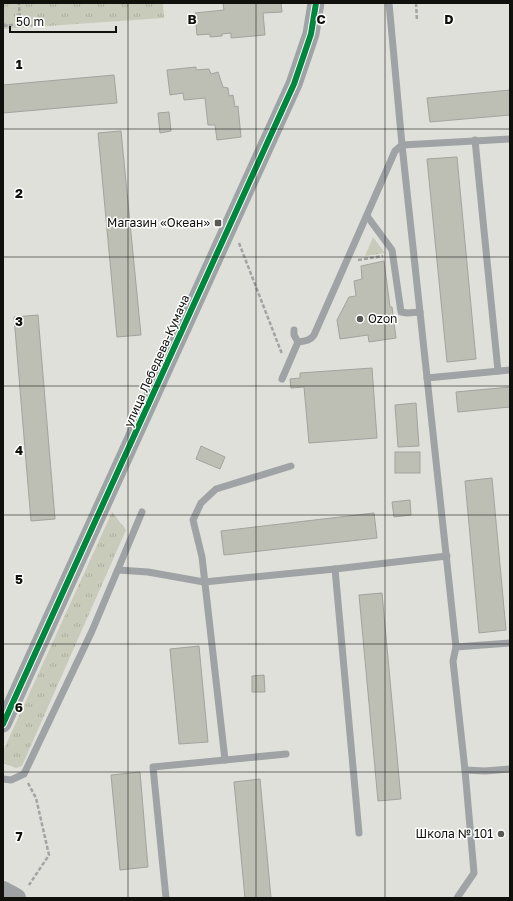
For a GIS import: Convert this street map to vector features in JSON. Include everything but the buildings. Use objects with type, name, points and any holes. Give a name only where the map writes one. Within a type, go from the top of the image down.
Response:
[{"type":"main road","points":[[3,891],[23,892]]},
{"type":"street","name":"улица Лебедева-Кумача","points":[[3,724],[294,84],[312,34],[316,3]]},
{"type":"lane","points":[[389,3],[402,145],[456,647],[453,661],[474,873],[457,898]]},
{"type":"lane","points":[[298,342],[307,341],[314,335],[395,150],[402,145],[510,139]]},
{"type":"lane","points":[[475,140],[498,372]]},
{"type":"lane","points":[[367,216],[389,245],[393,255],[401,312],[420,312]]},
{"type":"lane","points":[[294,330],[294,334],[298,342]]},
{"type":"lane","points":[[282,379],[298,342]]},
{"type":"lane","points":[[427,378],[510,370]]},
{"type":"lane","points":[[225,760],[202,557],[193,520],[201,503],[216,489],[291,466]]},
{"type":"lane","points":[[3,779],[11,780],[24,774],[92,631],[142,512]]},
{"type":"lane","points":[[118,570],[148,572],[204,582],[447,556]]},
{"type":"lane","points":[[335,569],[359,833]]},
{"type":"lane","points":[[456,647],[510,643]]},
{"type":"lane","points":[[166,898],[153,767],[286,754]]},
{"type":"lane","points":[[465,770],[485,771],[510,768]]},
{"type":"path","points":[[3,26],[20,24],[19,3]]},
{"type":"path","points":[[416,3],[417,21]]},
{"type":"path","points":[[226,236],[239,242],[287,367]]},
{"type":"path","points":[[347,261],[393,255]]},
{"type":"path","points":[[23,892],[49,855],[36,798],[24,774]]},
{"type":"green space","points":[[3,3],[163,3],[164,18],[3,29]]},
{"type":"green space","points":[[373,237],[385,253],[365,256]]},
{"type":"green space","points":[[112,512],[126,530],[22,766],[16,768],[3,763],[3,751]]},
{"type":"cycle path","points":[[3,724],[294,84],[311,34],[316,3]]},
{"type":"place","name":"Магазин «Океан»","points":[[218,223]]},
{"type":"place","name":"Ozon","points":[[360,319]]},
{"type":"place","name":"Школа № 101","points":[[501,834]]}]
